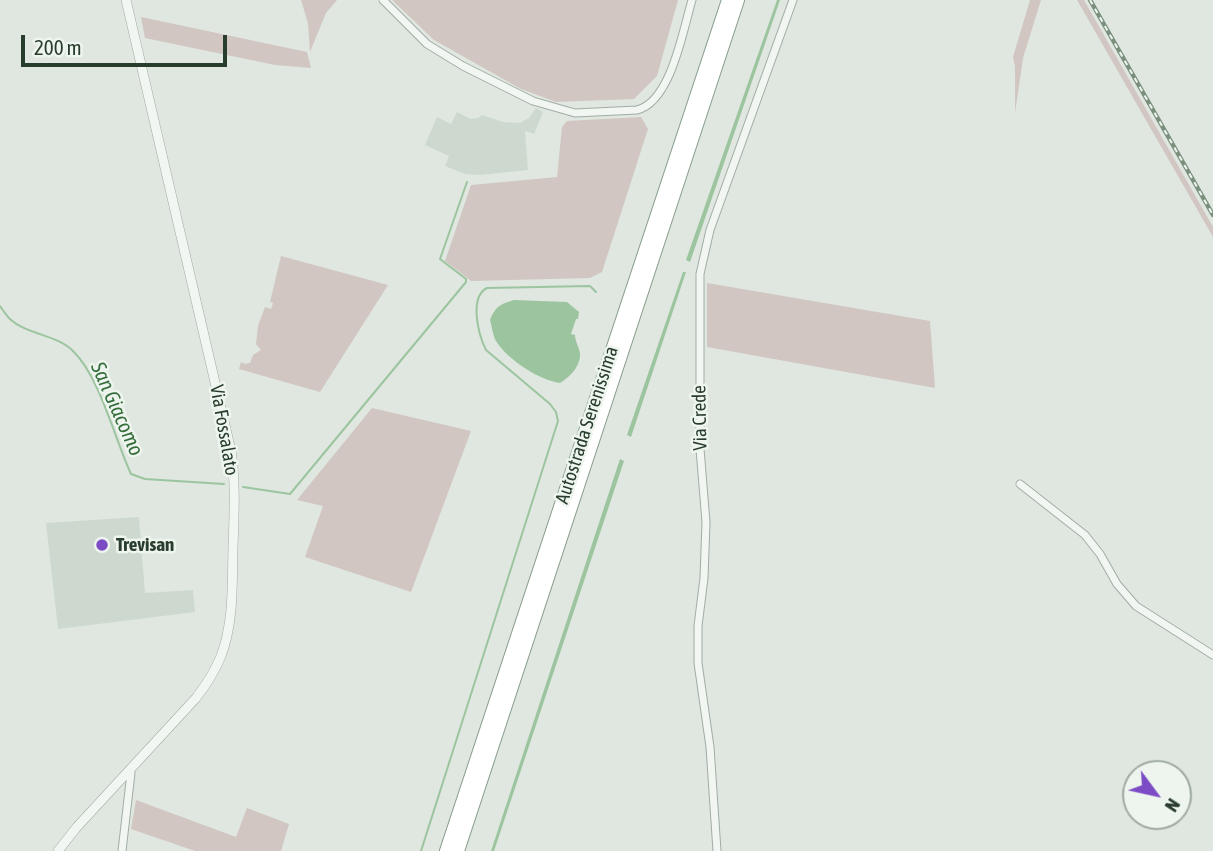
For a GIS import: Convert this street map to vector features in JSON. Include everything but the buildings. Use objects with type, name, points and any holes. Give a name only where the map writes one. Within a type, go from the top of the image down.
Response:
[{"type":"highway","name":"Autostrada Serenissima","points":[[446,851],[728,0]]},
{"type":"highway","name":"Autostrada Serenissima","points":[[458,851],[738,0]]},
{"type":"street","name":"Via Fossalato","points":[[58,851],[76,828],[197,698],[210,680],[221,656],[230,626],[234,490],[231,451],[126,0]]},
{"type":"street","points":[[383,0],[427,44],[463,66],[533,101],[575,113],[644,108],[660,94],[676,56],[692,0]]},
{"type":"street","name":"Via Crede","points":[[716,851],[710,747],[698,663],[706,522],[700,449],[700,274],[710,230],[793,0]]},
{"type":"street","points":[[1020,484],[1085,535],[1100,554],[1117,584],[1136,606],[1213,655]]},
{"type":"street","points":[[122,851],[131,773],[129,771]]},
{"type":"shaded area","points":[[301,0],[337,0],[326,13],[310,52],[308,23]]},
{"type":"shaded area","points":[[392,0],[678,0],[657,76],[634,99],[556,102],[521,89],[434,40]]},
{"type":"shaded area","points":[[777,0],[780,0],[690,262],[686,260]]},
{"type":"shaded area","points":[[1030,0],[1041,0],[1023,58],[1015,113],[1013,57]]},
{"type":"shaded area","points":[[1077,0],[1084,0],[1213,227],[1213,237]]},
{"type":"shaded area","points":[[141,17],[307,52],[311,68],[275,65],[145,38]]},
{"type":"shaded area","points":[[536,108],[543,112],[534,134],[525,131],[528,170],[465,174],[445,166],[449,156],[425,145],[437,117],[451,124],[457,112],[471,119],[482,115],[503,122],[520,123],[529,118]]},
{"type":"shaded area","points":[[641,117],[648,129],[602,272],[590,278],[471,281],[445,261],[471,185],[557,177],[562,127],[567,121]]},
{"type":"shaded area","points":[[281,256],[388,285],[320,392],[239,369],[241,362],[250,363],[253,355],[261,350],[256,344],[258,326],[265,307],[271,309],[273,303],[270,302]]},
{"type":"shaded area","points":[[683,272],[686,272],[631,437],[627,435]]},
{"type":"shaded area","points":[[707,283],[930,321],[935,388],[707,347]]},
{"type":"shaded area","points":[[514,300],[567,302],[579,312],[571,334],[575,335],[579,362],[571,374],[560,383],[543,378],[525,368],[496,341],[490,320],[496,309]]},
{"type":"shaded area","points":[[372,408],[471,431],[411,592],[305,557],[323,506],[297,500]]},
{"type":"shaded area","points":[[620,459],[624,461],[494,851],[491,851]]},
{"type":"shaded area","points":[[139,517],[145,593],[193,590],[195,612],[58,629],[46,523]]},
{"type":"shaded area","points":[[136,800],[236,837],[247,808],[289,824],[281,851],[195,851],[131,829]]},
{"type":"waterway","points":[[243,487],[290,494],[466,282],[466,279],[440,259],[467,182]]},
{"type":"waterway","points":[[421,851],[558,421],[550,404],[486,350],[478,326],[478,299],[487,288],[590,286],[596,292]]},
{"type":"waterway","name":"San Giacomo","points":[[0,306],[17,324],[66,345],[83,362],[99,392],[131,474],[145,479],[224,484]]},
{"type":"railway","points":[[1090,0],[1213,215]]},
{"type":"place","name":"Trevisan","points":[[102,545]]}]
